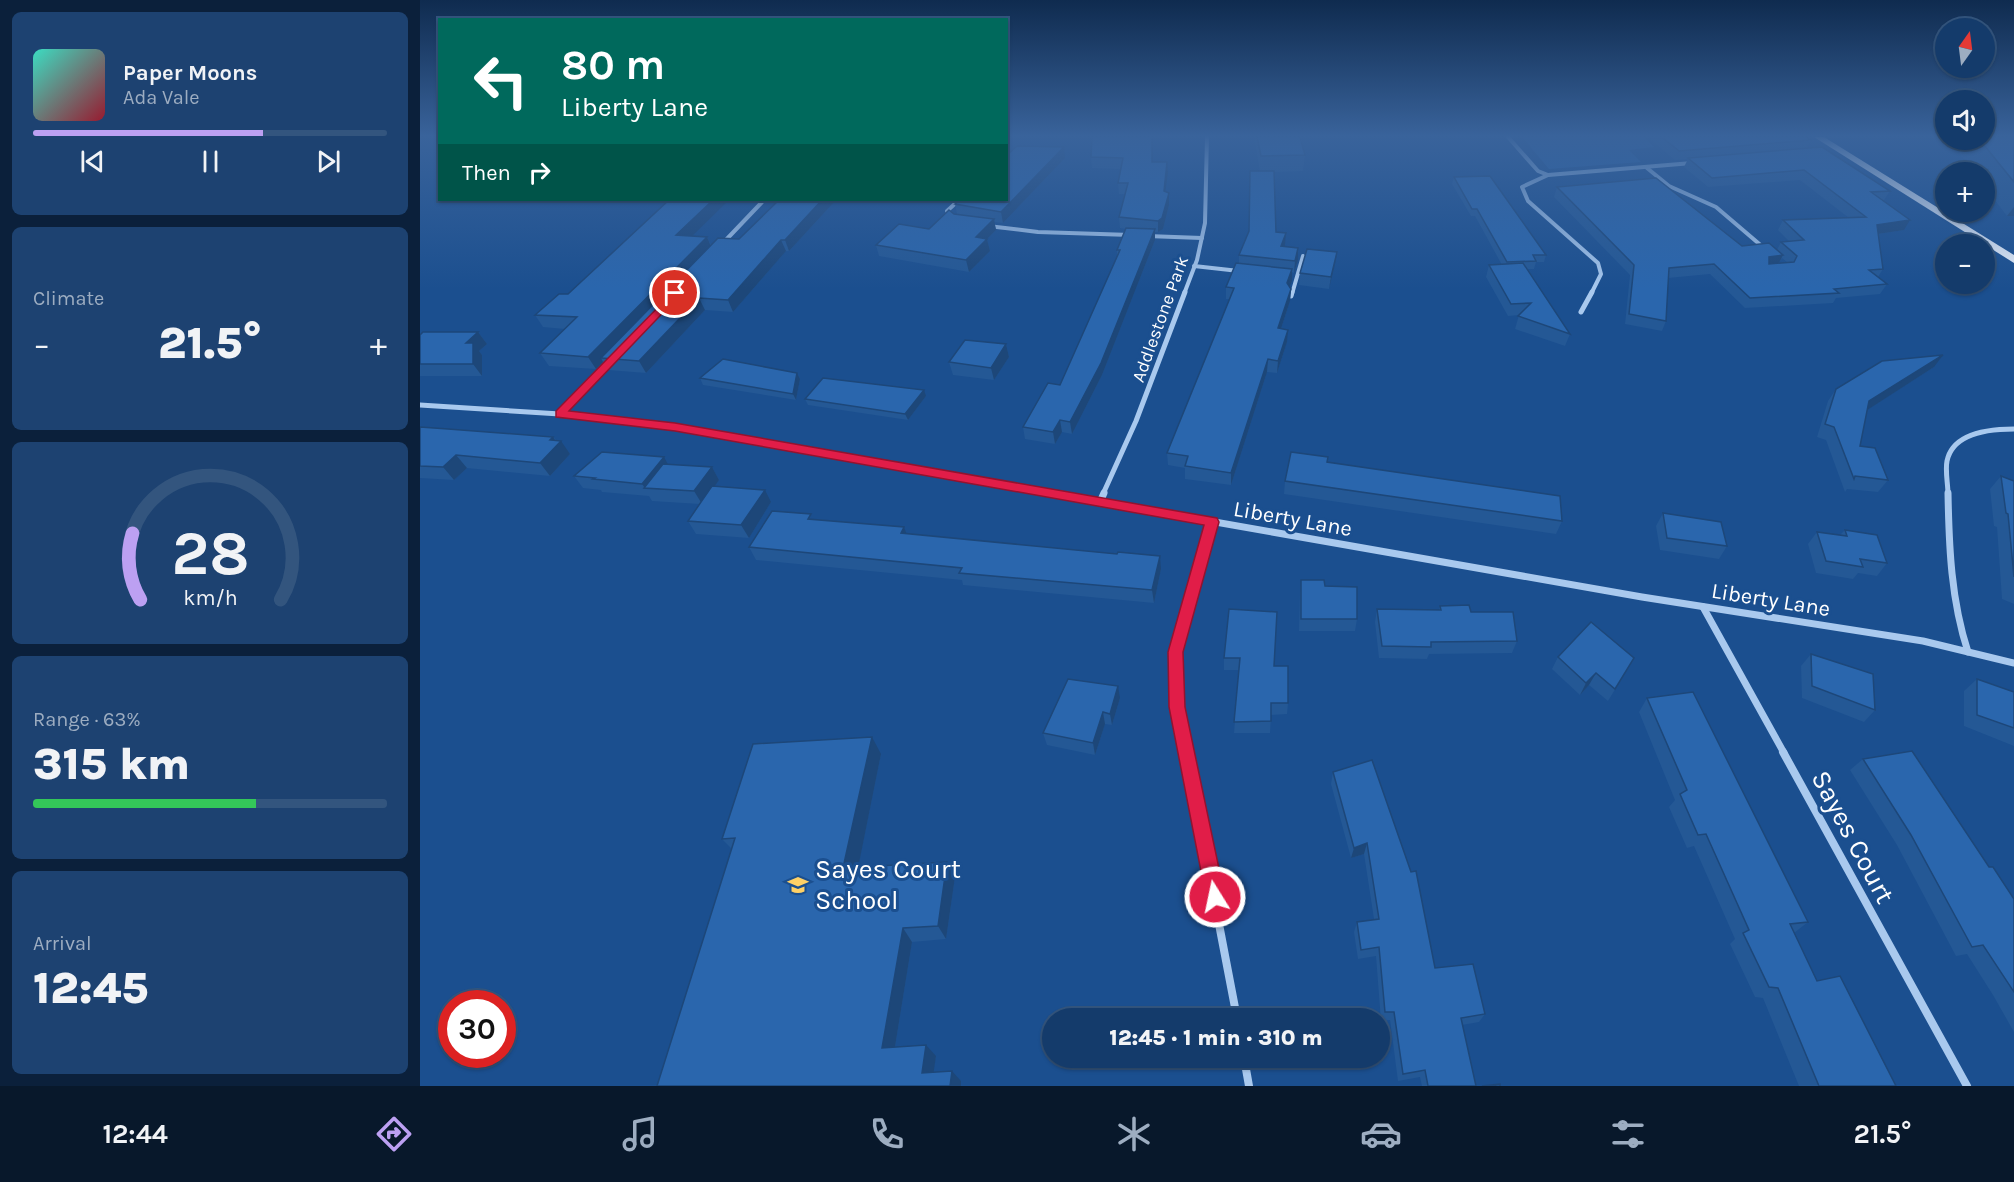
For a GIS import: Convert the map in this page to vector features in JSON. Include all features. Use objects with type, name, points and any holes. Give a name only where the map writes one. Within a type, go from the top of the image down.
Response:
[{"type":"main road","points":[[1900,188],[2014,260]]},
{"type":"street","name":"Addlestone Park","points":[[1100,502],[1136,421],[1194,266],[1205,223],[1206,188]]},
{"type":"street","points":[[1522,188],[1528,201],[1598,263],[1600,274],[1581,312]]},
{"type":"street","points":[[1672,188],[1716,207],[1770,253]]},
{"type":"street","points":[[715,252],[763,201]]},
{"type":"street","points":[[957,221],[947,212],[958,201]]},
{"type":"street","points":[[983,226],[1038,232],[1202,238]]},
{"type":"street","points":[[1291,296],[1303,256]]},
{"type":"street","points":[[1194,266],[1251,272]]},
{"type":"street","points":[[1285,276],[1297,277]]},
{"type":"street","points":[[560,414],[618,354]]},
{"type":"street","name":"Liberty Lane","points":[[420,405],[560,414],[675,427],[1703,607],[1923,641],[2014,663]]},
{"type":"street","points":[[1968,652],[1959,628],[1952,583],[1947,461],[1953,446],[1970,433],[2014,429]]},
{"type":"street","points":[[1212,522],[1175,652],[1177,707],[1235,1008]]},
{"type":"street","name":"Sayes Court","points":[[1703,607],[1966,1086]]},
{"type":"street","points":[[1246,1068],[1249,1086]]},
{"type":"building","points":[[1008,188],[1025,188],[1001,212],[955,204],[959,201],[1008,201]]},
{"type":"building","points":[[1127,188],[1164,188],[1164,191],[1169,193],[1162,218],[1158,221],[1119,217]]},
{"type":"building","points":[[1250,188],[1275,188],[1276,232],[1286,233],[1281,246],[1298,248],[1295,261],[1239,255],[1249,231]]},
{"type":"building","points":[[1460,188],[1498,188],[1546,255],[1533,255],[1536,261],[1507,262],[1477,209],[1472,209]]},
{"type":"building","points":[[1558,188],[1668,188],[1742,246],[1769,243],[1783,255],[1769,257],[1769,264],[1794,262],[1797,256],[1781,242],[1804,240],[1783,220],[1866,217],[1827,188],[1885,188],[1890,191],[1871,192],[1910,220],[1877,225],[1883,269],[1869,270],[1887,284],[1834,289],[1839,293],[1750,298],[1714,264],[1669,268],[1666,321],[1629,314],[1634,265]]},
{"type":"building","points":[[668,201],[712,201],[676,235],[707,237],[588,357],[540,353],[577,317],[535,315],[559,294],[568,294]]},
{"type":"building","points":[[778,201],[821,201],[785,240],[781,240],[728,300],[699,298],[639,361],[601,358],[718,238],[739,239]]},
{"type":"building","points":[[949,210],[954,214],[994,219],[976,237],[987,239],[966,260],[876,245],[899,224],[929,229]]},
{"type":"building","points":[[1126,228],[1155,229],[1101,363],[1070,422],[1060,420],[1053,432],[1023,427],[1048,383],[1060,385],[1120,250],[1117,250]]},
{"type":"building","points":[[1307,249],[1337,252],[1331,277],[1300,273]]},
{"type":"building","points":[[1236,263],[1292,269],[1287,283],[1291,289],[1278,328],[1288,330],[1278,361],[1268,359],[1231,473],[1185,466],[1188,456],[1167,453],[1234,288],[1226,287]]},
{"type":"building","points":[[1523,263],[1570,334],[1518,316],[1531,303],[1511,304],[1489,265]]},
{"type":"building","points":[[423,332],[478,332],[466,343],[473,343],[473,364],[420,364],[420,335]]},
{"type":"building","points":[[965,340],[1006,344],[991,368],[949,362]]},
{"type":"building","points":[[1943,355],[1869,401],[1860,446],[1875,448],[1888,480],[1855,476],[1854,479],[1834,427],[1825,424],[1836,389],[1882,361]]},
{"type":"building","points":[[723,359],[797,373],[793,394],[700,378]]},
{"type":"building","points":[[823,378],[924,390],[905,414],[805,399]]},
{"type":"building","points":[[420,427],[553,437],[550,440],[561,441],[540,463],[456,455],[443,467],[420,466]]},
{"type":"building","points":[[602,452],[664,457],[642,484],[574,476]]},
{"type":"building","points":[[1291,452],[1328,457],[1327,462],[1560,496],[1562,521],[1285,481]]},
{"type":"building","points":[[663,464],[712,467],[694,491],[644,488]]},
{"type":"building","points":[[2001,476],[2014,481],[2014,577],[2008,514]]},
{"type":"building","points":[[712,486],[765,490],[741,525],[688,521]]},
{"type":"building","points":[[772,511],[811,514],[808,519],[904,527],[901,533],[1117,554],[1118,552],[1160,556],[1152,590],[959,573],[962,568],[749,547]]},
{"type":"building","points":[[1663,513],[1721,522],[1727,546],[1667,538]]},
{"type":"building","points":[[1845,530],[1877,535],[1887,563],[1860,559],[1863,567],[1826,561],[1817,532],[1847,536]]},
{"type":"building","points":[[1301,580],[1324,580],[1325,586],[1357,587],[1357,619],[1301,619]]},
{"type":"building","points":[[1469,605],[1471,612],[1513,612],[1517,641],[1431,642],[1431,647],[1382,646],[1377,609],[1441,610],[1440,606]]},
{"type":"building","points":[[1229,609],[1277,612],[1274,666],[1288,666],[1288,703],[1271,703],[1271,721],[1234,722],[1240,658],[1224,658]]},
{"type":"building","points":[[1591,622],[1634,658],[1615,689],[1596,673],[1586,683],[1558,657]]},
{"type":"building","points":[[1811,654],[1873,674],[1875,710],[1812,686]]},
{"type":"building","points":[[1068,679],[1118,686],[1110,714],[1103,712],[1093,743],[1043,733]]},
{"type":"building","points":[[1977,679],[2014,692],[2014,728],[1977,715]]},
{"type":"building","points":[[1693,692],[1808,922],[1790,924],[1817,981],[1840,976],[1896,1086],[1819,1086],[1778,988],[1769,987],[1743,933],[1749,930],[1706,834],[1698,835],[1680,794],[1687,790],[1647,698]]},
{"type":"building","points":[[872,737],[843,868],[947,862],[938,926],[903,928],[882,1048],[926,1045],[922,1073],[952,1071],[950,1086],[657,1086],[735,838],[722,839],[753,744]]},
{"type":"building","points":[[1912,751],[1989,867],[1993,867],[2014,899],[2014,992],[1983,945],[1972,947],[1911,835],[1863,759]]},
{"type":"building","points":[[1372,760],[1411,872],[1416,871],[1435,968],[1473,964],[1485,1014],[1461,1018],[1476,1086],[1428,1086],[1425,1070],[1403,1074],[1394,1012],[1390,1012],[1390,1008],[1385,1008],[1379,947],[1361,950],[1357,922],[1379,919],[1367,843],[1354,848],[1333,772]]},
{"type":"place","name":"Sayes Court School","points":[[798,885]]},
{"type":"route","points":[[675,293],[560,414],[675,427],[1212,522],[1175,652],[1177,707],[1215,897]]}]
